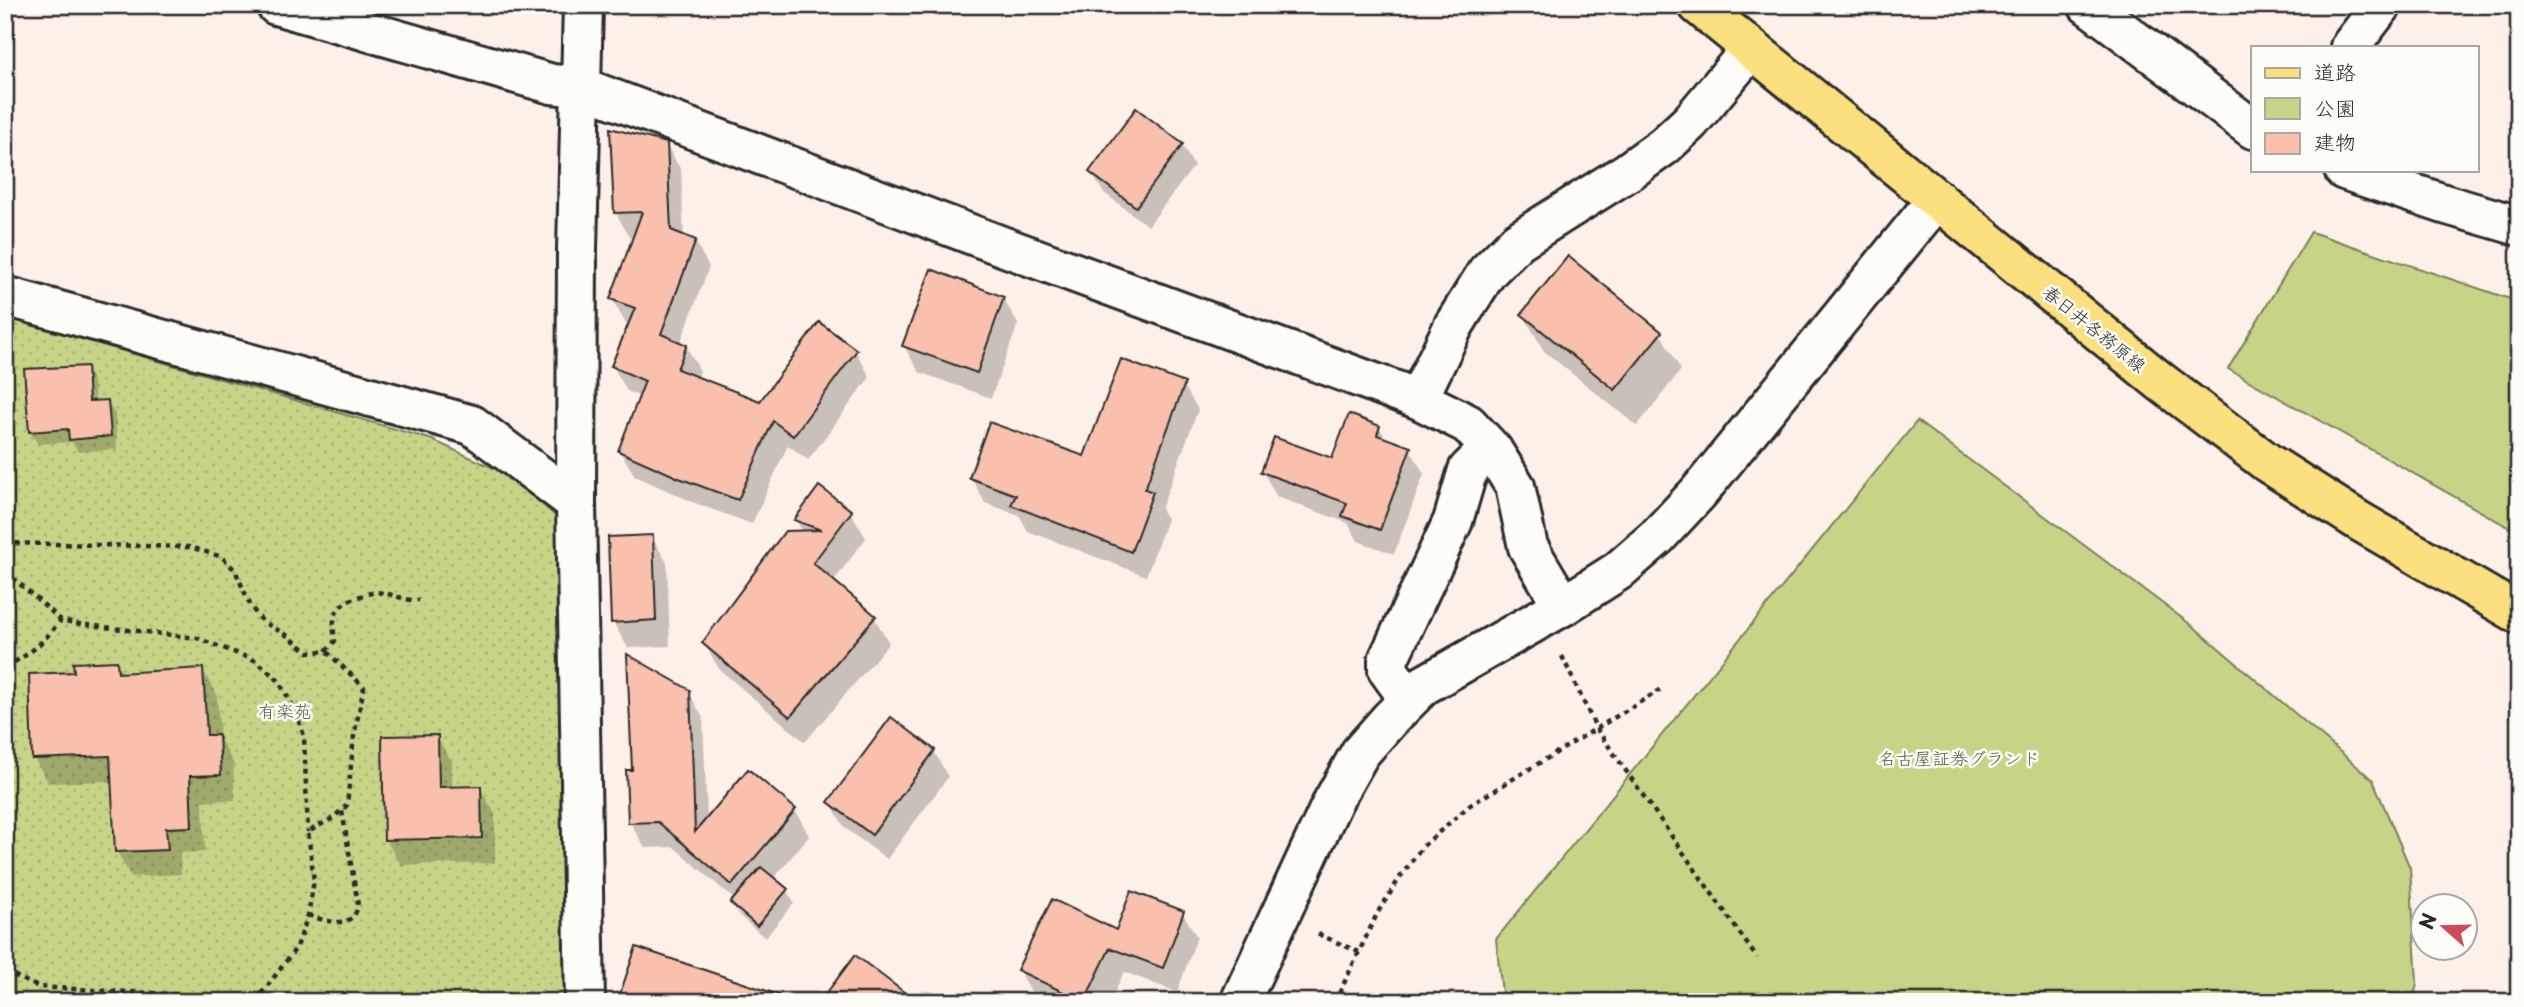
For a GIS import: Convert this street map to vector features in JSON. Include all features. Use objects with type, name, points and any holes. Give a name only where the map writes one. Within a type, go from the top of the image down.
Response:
[{"type":"main road","name":"春日井各務原線","points":[[1698,5],[2161,382],[2268,463],[2359,521],[2519,614]]},
{"type":"street","points":[[276,5],[552,84],[581,87],[1418,399],[1468,424],[1493,451],[1515,486],[1528,547],[1563,606]]},
{"type":"street","points":[[583,5],[576,503],[585,1002]]},
{"type":"street","points":[[2088,5],[2251,127]]},
{"type":"street","points":[[2351,46],[2382,5]]},
{"type":"street","points":[[1418,399],[1454,325],[1487,272],[1518,241],[1664,146],[1690,122],[1751,49]]},
{"type":"street","points":[[2350,172],[2519,226]]},
{"type":"street","points":[[1240,1002],[1340,789],[1360,753],[1424,685],[1563,606],[1618,570],[1657,537],[1699,492],[1937,199]]},
{"type":"street","points":[[5,296],[471,425],[576,503]]},
{"type":"street","points":[[1409,699],[1388,670],[1388,660],[1453,521],[1468,470],[1493,451]]},
{"type":"path","points":[[5,543],[190,547],[222,558],[235,570],[251,607],[262,621],[308,652],[326,652],[364,687],[354,736],[347,804],[333,818],[308,832]]},
{"type":"path","points":[[5,571],[61,620],[197,638],[257,661],[278,680],[295,710],[304,736],[308,832],[314,881],[308,915],[297,947],[255,1002]]},
{"type":"path","points":[[326,652],[335,641],[335,614],[344,601],[374,592],[406,601],[419,600]]},
{"type":"path","points":[[5,666],[24,658],[43,643],[61,620]]},
{"type":"path","points":[[1560,652],[1596,728],[1757,958]]},
{"type":"path","points":[[1335,1002],[1378,912],[1423,846],[1470,805],[1660,690]]},
{"type":"path","points":[[308,915],[338,923],[357,912],[342,810]]},
{"type":"path","points":[[1309,930],[1359,952]]},
{"type":"path","points":[[5,971],[38,987],[205,996],[225,1002]]},
{"type":"green space","points":[[2311,232],[2519,302],[2519,500],[2510,528],[2228,369]]},
{"type":"green space","name":"有楽苑","points":[[5,317],[430,439],[509,475],[561,521],[570,1002],[5,1002]]},
{"type":"green space","name":"名古屋証券グランド","points":[[1917,421],[2194,627],[2373,780],[2410,868],[2408,962],[2416,962],[2417,983],[2413,1002],[1503,1002],[1496,939]]},
{"type":"building","points":[[1136,108],[1183,144],[1136,207],[1089,172]]},
{"type":"building","points":[[610,128],[667,143],[671,230],[696,240],[661,334],[687,345],[677,369],[760,401],[819,322],[857,350],[793,436],[773,421],[738,500],[618,451],[645,381],[611,366],[635,308],[610,299],[642,212],[614,213]]},
{"type":"building","points":[[1568,256],[1662,332],[1615,390],[1521,314]]},
{"type":"building","points":[[931,269],[1004,297],[977,373],[902,346]]},
{"type":"building","points":[[1121,359],[1185,383],[1145,489],[1153,492],[1131,552],[1011,505],[1016,495],[969,478],[989,422],[1084,456]]},
{"type":"building","points":[[87,366],[89,401],[108,400],[111,436],[69,440],[68,429],[29,432],[24,369]]},
{"type":"building","points":[[1349,414],[1380,426],[1377,435],[1411,447],[1380,530],[1342,516],[1347,503],[1261,472],[1274,437],[1332,458]]},
{"type":"building","points":[[819,486],[852,511],[813,563],[876,616],[790,717],[702,643],[785,531],[821,530],[794,520]]},
{"type":"building","points":[[653,535],[656,620],[611,623],[608,537]]},
{"type":"building","points":[[627,654],[690,690],[695,832],[748,769],[796,809],[732,885],[658,822],[628,823],[626,770],[632,770]]},
{"type":"building","points":[[117,661],[118,673],[203,668],[207,735],[219,735],[221,775],[190,776],[192,827],[166,828],[168,850],[115,852],[110,756],[32,759],[29,674],[74,672],[73,663]]},
{"type":"building","points":[[891,717],[935,750],[872,835],[828,802]]},
{"type":"building","points":[[438,735],[439,787],[481,786],[482,838],[384,840],[382,736]]},
{"type":"building","points":[[761,867],[788,889],[757,926],[730,903]]},
{"type":"building","points":[[1131,891],[1184,911],[1163,968],[1110,948],[1084,1002],[1017,970],[1052,899],[1116,930]]},
{"type":"building","points":[[636,947],[779,995],[778,1002],[643,1002],[620,994]]},
{"type":"building","points":[[855,955],[917,1002],[820,1002]]}]
